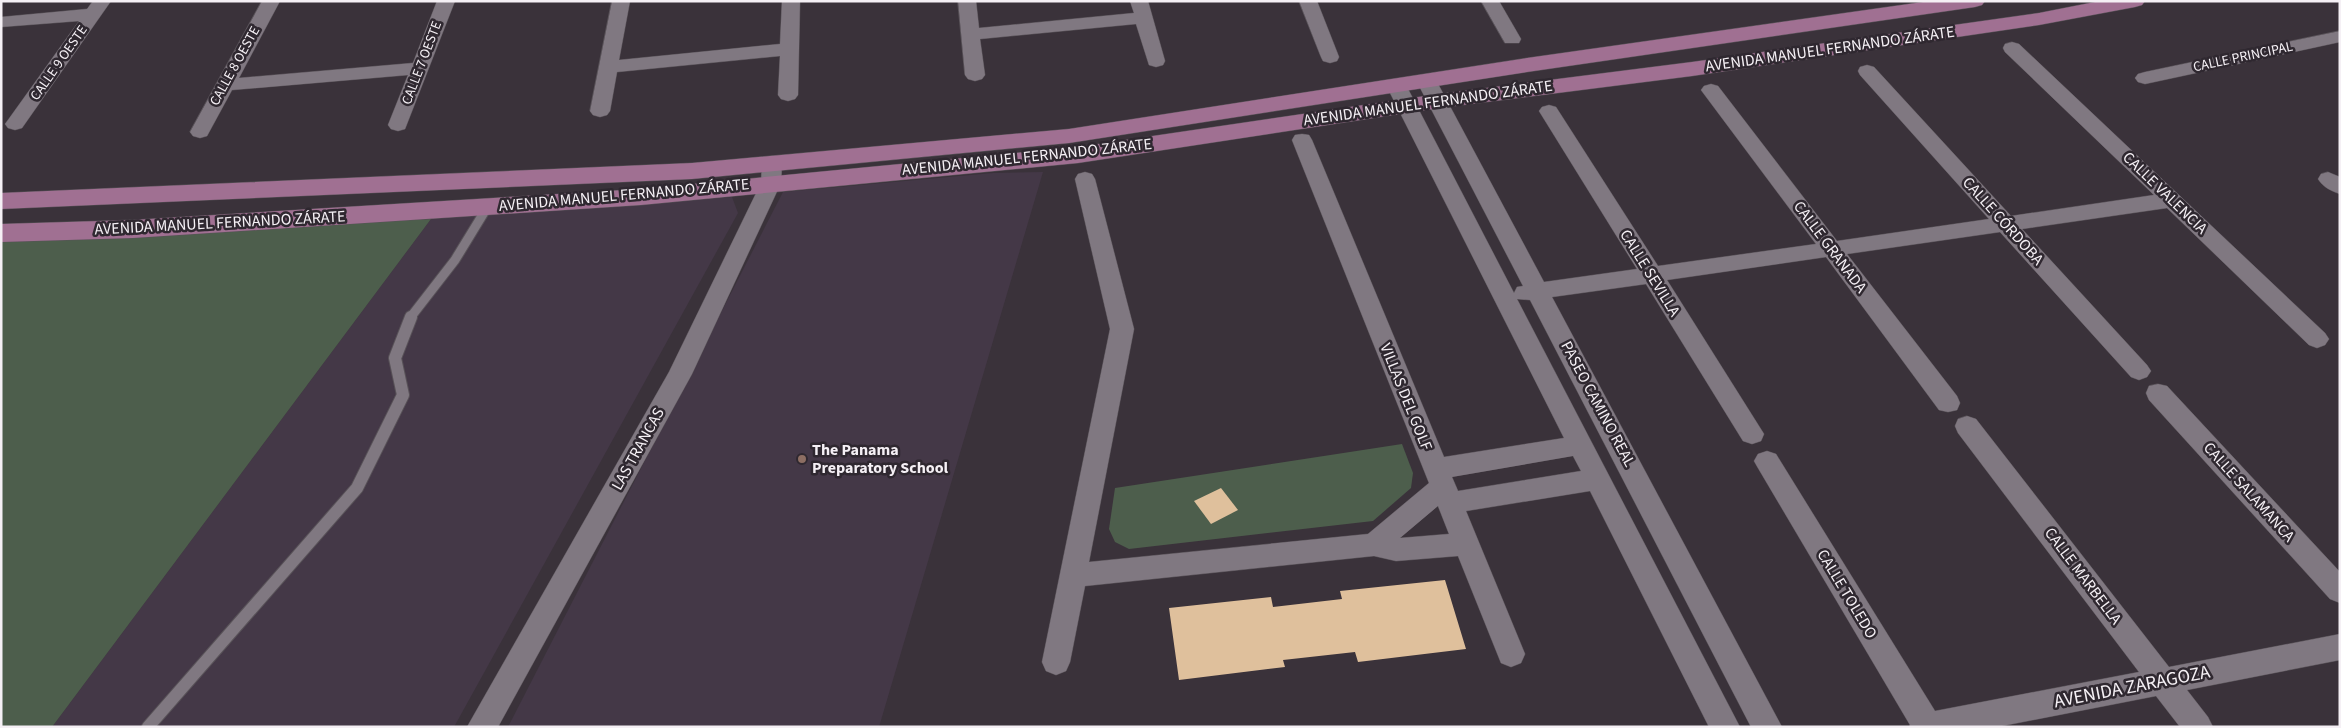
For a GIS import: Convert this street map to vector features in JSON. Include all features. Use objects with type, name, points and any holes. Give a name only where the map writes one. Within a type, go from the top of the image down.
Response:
[{"type":"main road","name":"AVENIDA MANUEL FERNANDO ZÁRATE","points":[[1433,92],[1537,64],[1975,1]]},
{"type":"main road","name":"AVENIDA MANUEL FERNANDO ZÁRATE","points":[[1,201],[692,171],[771,173],[1078,155],[1402,96],[1760,59],[2039,19],[2135,1]]},
{"type":"main road","name":"AVENIDA MANUEL FERNANDO ZÁRATE","points":[[1,233],[133,229],[641,196],[771,173]]},
{"type":"street","name":"CALLE 8 OESTE","points":[[200,132],[271,1]]},
{"type":"street","name":"CALLE 7 OESTE","points":[[398,125],[446,1]]},
{"type":"street","points":[[600,111],[621,1]]},
{"type":"street","points":[[788,95],[791,1]]},
{"type":"street","points":[[967,1],[975,75]]},
{"type":"street","points":[[1308,1],[1330,57]]},
{"type":"street","points":[[1490,1],[1512,39]]},
{"type":"street","points":[[1,22],[97,8]]},
{"type":"street","name":"CALLE 9 OESTE","points":[[15,124],[97,8]]},
{"type":"street","points":[[971,34],[1141,9],[1156,61]]},
{"type":"street","name":"CALLE PRINCIPAL","points":[[2146,78],[2340,36]]},
{"type":"street","name":"CALLE VALENCIA","points":[[2012,48],[2317,339]]},
{"type":"street","points":[[609,67],[790,49]]},
{"type":"street","points":[[224,86],[420,68]]},
{"type":"street","name":"CALLE CÓRDOBA","points":[[1868,71],[2139,371]]},
{"type":"street","name":"CALLE GRANADA","points":[[1711,90],[1948,403]]},
{"type":"street","name":"PASEO CAMINO REAL","points":[[1433,92],[1767,727]]},
{"type":"street","name":"PASEO CAMINO REAL","points":[[1402,96],[1725,727]]},
{"type":"street","name":"CALLE SEVILLA","points":[[1549,111],[1752,434]]},
{"type":"street","name":"VILLAS DEL GOLF","points":[[1302,140],[1511,654]]},
{"type":"street","name":"LAS TRANCAS","points":[[482,727],[680,374],[771,173]]},
{"type":"street","points":[[1056,662],[1122,329],[1085,179]]},
{"type":"street","points":[[1504,297],[1538,290],[1832,250],[2171,200]]},
{"type":"street","name":"CALLE SALAMANCA","points":[[2158,393],[2340,591]]},
{"type":"street","name":"CALLE MARBELLA","points":[[1967,426],[2198,727]]},
{"type":"street","points":[[1374,545],[1443,486],[1580,445]]},
{"type":"street","name":"CALLE TOLEDO","points":[[1767,461],[1926,727]]},
{"type":"street","points":[[1443,486],[1598,479]]},
{"type":"street","points":[[1074,575],[1374,545],[1396,550],[1466,544]]},
{"type":"street","name":"AVENIDA ZARAGOZA","points":[[1926,727],[2340,647]]},
{"type":"lane","points":[[148,727],[357,488],[402,395],[395,358],[408,321],[455,260],[488,206]]},
{"type":"shaded area","name":"The Panama Preparatory School","points":[[1043,172],[879,727],[508,727],[783,192],[993,173]]},
{"type":"shaded area","points":[[732,197],[738,213],[454,727],[52,727],[431,219]]},
{"type":"green space","points":[[431,219],[52,727],[1,727],[1,233]]},
{"type":"green space","points":[[1402,444],[1413,473],[1411,488],[1373,521],[1129,549],[1115,542],[1109,529],[1115,488]]},
{"type":"building","points":[[1221,488],[1238,510],[1211,524],[1194,501]]},
{"type":"building","points":[[1445,580],[1466,649],[1358,662],[1355,652],[1283,660],[1285,667],[1179,680],[1169,608],[1271,597],[1273,607],[1342,599],[1340,591]]},
{"type":"place","name":"The Panama Preparatory School","points":[[802,459]]}]
